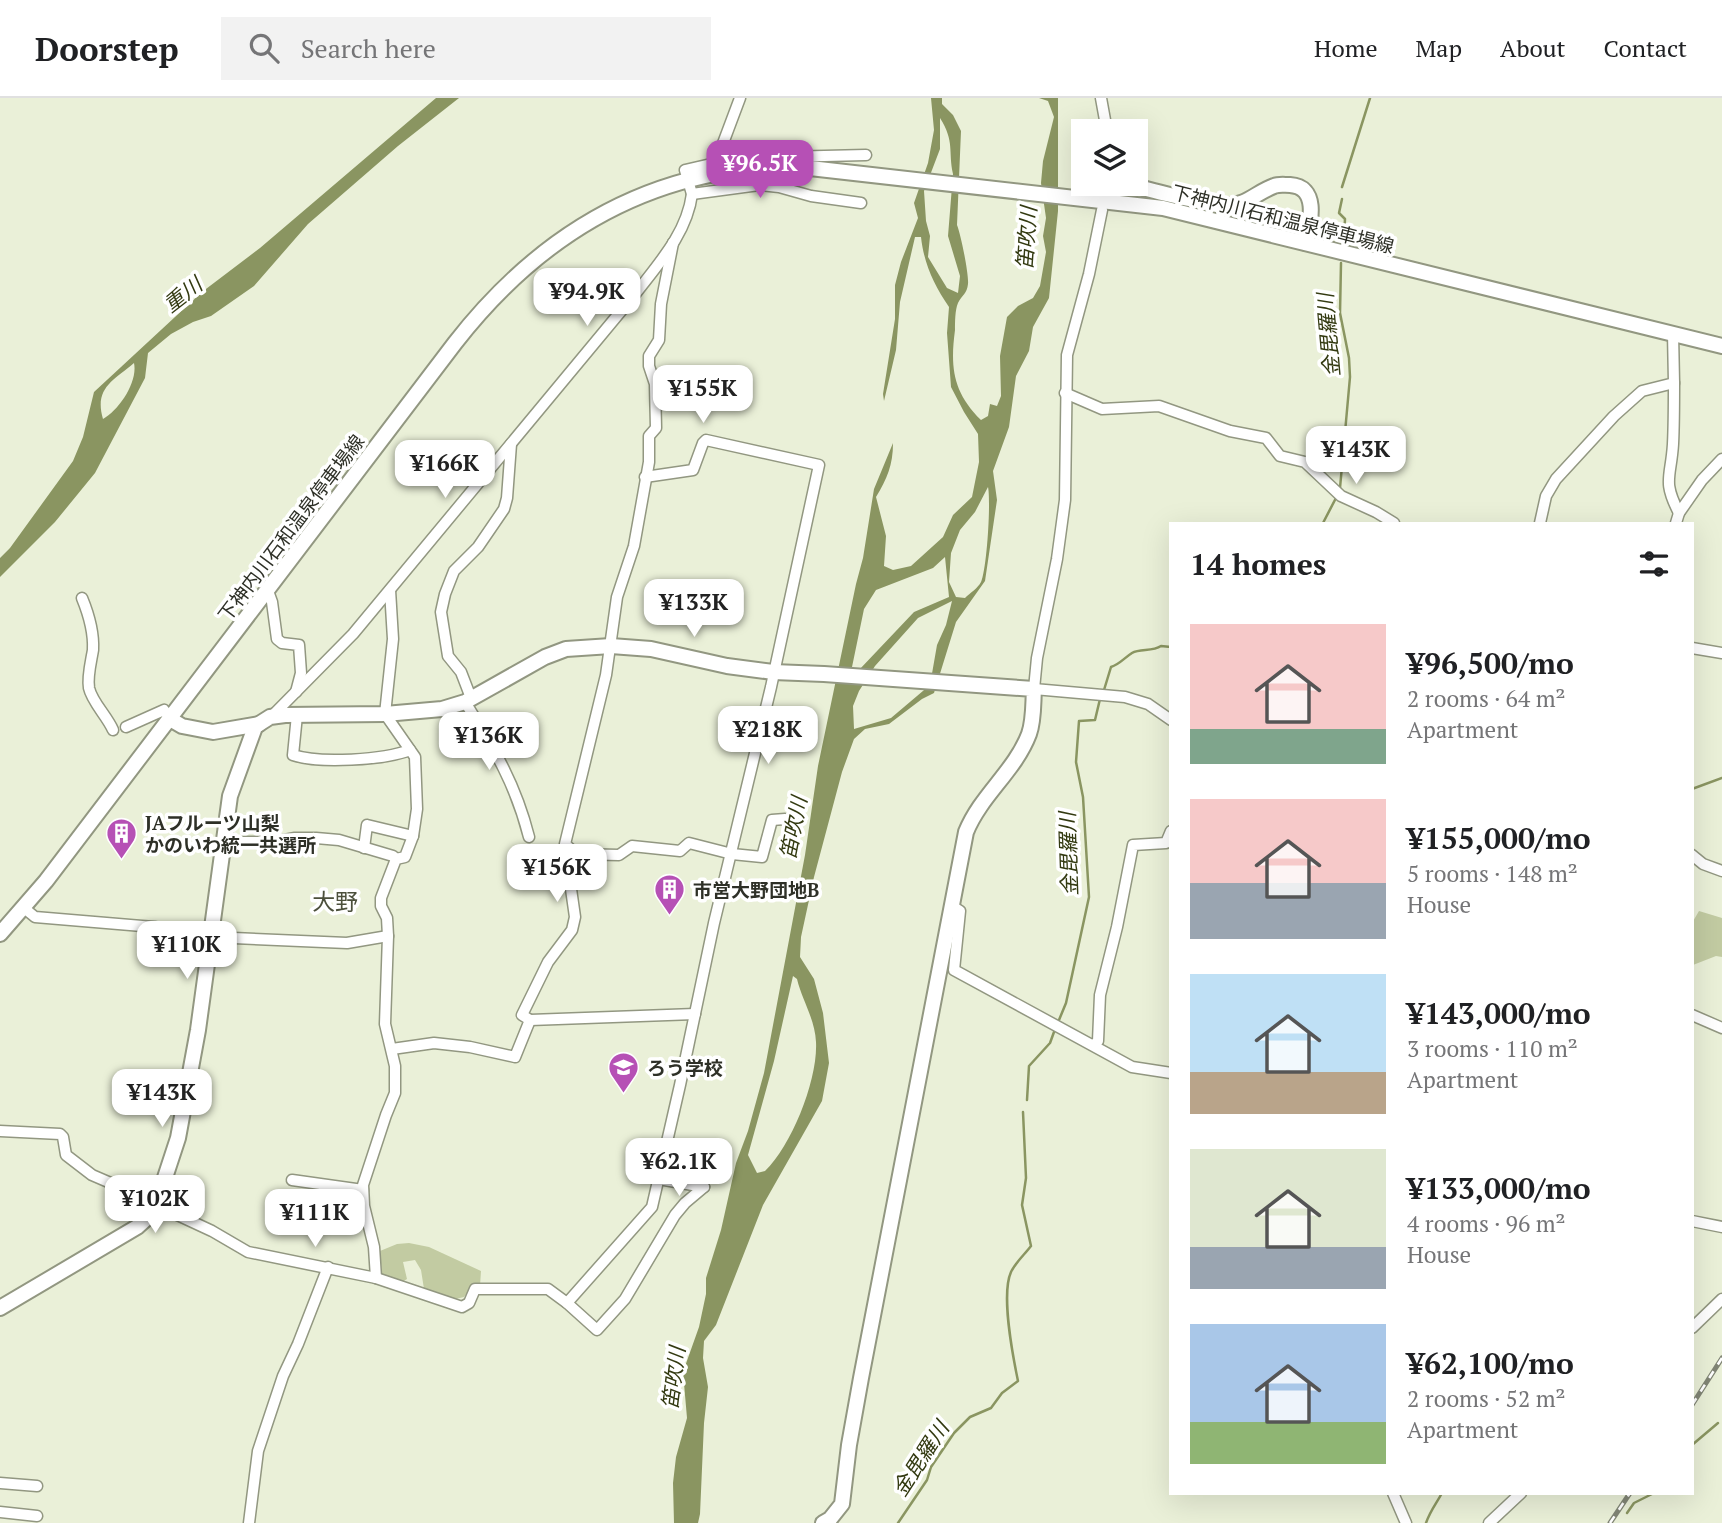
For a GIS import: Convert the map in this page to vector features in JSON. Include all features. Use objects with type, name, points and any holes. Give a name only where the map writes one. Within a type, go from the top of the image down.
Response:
[{"type":"street","points":[[716,162],[740,98]]},
{"type":"street","points":[[1101,98],[1105,119]]},
{"type":"street","points":[[0,1308],[137,1227],[156,1205],[178,1138],[198,1030],[230,796],[255,727],[296,693],[354,634],[636,293],[673,243],[690,208],[690,188],[685,170],[737,158],[866,155]]},
{"type":"street","name":"下神内川石和温泉停車場線","points":[[0,934],[6,918],[24,908],[498,291],[545,250],[606,212],[654,191],[690,188],[747,169],[801,167],[1163,208],[1722,346]]},
{"type":"street","points":[[1148,190],[1223,206],[1247,202],[1260,192],[1278,184],[1295,185],[1305,191],[1310,202],[1312,214],[1306,243]]},
{"type":"street","points":[[690,188],[759,185],[861,203]]},
{"type":"street","points":[[823,1523],[830,1519],[842,1504],[860,1378],[966,832],[977,808],[1022,748],[1033,716],[1037,657],[1057,559],[1065,500],[1067,355],[1092,261],[1102,210]]},
{"type":"street","points":[[673,243],[661,304],[659,340],[649,356],[655,384],[656,428],[649,436],[649,462],[634,546],[617,597],[611,646],[565,844],[576,854],[619,855],[632,846],[680,851],[689,843],[732,854],[762,857],[772,820],[785,819]]},
{"type":"street","points":[[1673,333],[1672,448],[1667,474],[1670,496],[1678,518]]},
{"type":"street","points":[[1540,522],[1546,496],[1556,479],[1614,416],[1642,391],[1674,383]]},
{"type":"street","points":[[1065,393],[1102,409],[1159,406],[1230,431],[1266,438],[1280,456],[1305,462],[1342,496],[1392,522]]},
{"type":"street","points":[[567,1303],[652,1207],[819,464],[706,440],[693,470],[645,477]]},
{"type":"street","points":[[511,443],[505,509],[478,547],[454,571],[440,612],[448,656],[466,681],[468,700],[515,789],[529,837]]},
{"type":"street","points":[[1678,518],[1702,480],[1722,459]]},
{"type":"street","points":[[223,842],[274,842],[316,838],[339,840],[396,859],[405,857],[413,836],[417,809],[416,774],[415,757],[384,714],[393,639],[390,590]]},
{"type":"street","points":[[268,591],[277,639],[282,643],[299,645],[301,673],[296,693]]},
{"type":"street","points":[[82,597],[92,621],[93,647],[88,686],[93,700],[106,715],[113,730]]},
{"type":"street","points":[[126,727],[164,709],[170,719],[181,726],[204,732],[224,731],[296,715],[384,714],[442,709],[468,700],[545,657],[566,649],[611,646],[651,649],[727,666],[773,672],[1125,697],[1148,704],[1169,719]]},
{"type":"street","points":[[1694,648],[1722,653]]},
{"type":"street","points":[[296,715],[293,755],[298,757],[324,760],[398,755],[410,750]]},
{"type":"street","points":[[364,848],[367,825],[413,836]]},
{"type":"street","points":[[1094,1045],[1098,1041],[1097,1014],[1100,995],[1133,845],[1166,843],[1169,836]]},
{"type":"street","points":[[576,854],[571,889],[575,917],[572,930],[548,962],[522,1015],[530,1020],[695,1014]]},
{"type":"street","points":[[1694,857],[1703,864],[1722,870]]},
{"type":"street","points":[[376,1278],[374,1247],[363,1190],[395,1093],[395,1066],[385,1024],[387,918],[381,906],[396,859]]},
{"type":"street","points":[[952,906],[960,911],[954,970],[1132,1067],[1169,1073]]},
{"type":"street","points":[[24,908],[35,917],[154,927],[211,937],[347,943],[388,936]]},
{"type":"street","points":[[1694,1016],[1722,1028]]},
{"type":"street","points":[[392,1049],[434,1043],[515,1057],[530,1020]]},
{"type":"street","points":[[0,1131],[60,1135],[63,1137],[66,1155],[92,1175],[150,1200],[248,1252],[376,1278],[462,1307],[469,1303],[475,1289],[548,1289],[597,1330],[625,1299],[675,1215],[704,1187],[659,1179]]},
{"type":"street","points":[[292,1180],[363,1190]]},
{"type":"street","points":[[1694,1220],[1722,1227]]},
{"type":"street","points":[[249,1523],[258,1451],[283,1376],[328,1267]]},
{"type":"street","points":[[1694,1326],[1722,1299]]},
{"type":"street","points":[[0,1483],[37,1486]]},
{"type":"street","points":[[1394,1495],[1406,1523]]},
{"type":"street","points":[[1489,1523],[1519,1495]]},
{"type":"street","points":[[0,1512],[37,1516]]},
{"type":"shaded area","points":[[436,98],[459,98],[398,146],[308,224],[254,286],[211,316],[171,334],[148,353],[145,378],[95,473],[55,522],[0,577],[0,558],[73,461],[83,437],[94,392],[202,292],[260,248]],"holes":[[[134,363],[126,395],[103,419],[103,392]]]},
{"type":"shaded area","points":[[931,98],[942,98],[942,104],[953,115],[961,131],[957,225],[968,279],[967,290],[956,309],[954,368],[964,399],[981,420],[988,416],[990,404],[997,406],[1001,396],[1000,356],[1007,317],[1018,306],[1033,298],[1040,286],[1046,252],[1043,236],[1046,218],[1041,183],[1043,161],[1054,117],[1048,101],[1039,98],[1058,98],[1058,211],[1049,298],[1033,327],[1029,351],[1016,376],[1009,427],[993,471],[997,500],[985,581],[956,622],[934,693],[889,724],[865,729],[854,739],[842,772],[801,937],[800,957],[814,979],[823,1013],[829,1063],[822,1101],[763,1205],[716,1325],[704,1341],[703,1358],[708,1387],[700,1514],[698,1523],[674,1523],[673,1483],[676,1457],[687,1418],[683,1372],[699,1327],[706,1294],[706,1278],[721,1230],[736,1163],[764,1073],[805,855],[818,766],[863,558],[874,489],[893,443],[889,472],[876,497],[886,536],[884,566],[893,570],[911,566],[943,537],[953,515],[972,497],[979,462],[978,434],[951,387],[947,333],[949,307],[930,274],[921,237],[915,237],[900,302],[896,350],[884,401],[883,394],[895,319],[895,285],[918,218],[914,203],[928,163],[934,130]],"holes":[[[940,118],[948,134],[953,174],[948,236],[960,276],[958,293],[947,288],[928,257],[930,236],[924,191],[940,149]],[[988,487],[988,535],[983,575],[980,584],[965,598],[956,597],[949,582],[951,553],[960,530],[975,512]],[[945,557],[949,597],[914,612],[859,670],[852,667],[864,609],[876,590],[933,568]],[[952,601],[937,645],[930,685],[891,718],[854,729],[853,706],[875,666],[918,618]],[[793,976],[797,979],[815,1034],[813,1074],[794,1129],[775,1160],[765,1171],[757,1173],[748,1155],[774,1061]]]},
{"type":"shaded area","points":[[1699,911],[1722,918],[1722,957],[1716,956],[1694,965],[1694,920]]},
{"type":"shaded area","points":[[409,1243],[429,1247],[481,1271],[480,1286],[472,1286],[464,1297],[451,1300],[424,1289],[421,1270],[415,1260],[403,1262],[407,1279],[402,1282],[382,1276],[380,1251],[397,1244]]},
{"type":"waterway","name":"金毘羅川","points":[[1342,187],[1370,98]]},
{"type":"waterway","name":"金毘羅川","points":[[1342,199],[1339,213],[1345,219],[1344,239]]},
{"type":"waterway","name":"金毘羅川","points":[[1340,488],[1350,377],[1340,313],[1341,263]]},
{"type":"waterway","name":"金毘羅川","points":[[1324,522],[1337,496]]},
{"type":"waterway","name":"金毘羅川","points":[[1104,690],[1111,667],[1132,653],[1161,646],[1169,647]]},
{"type":"waterway","name":"金毘羅川","points":[[1059,1020],[1066,1003],[1089,897],[1083,797],[1076,762],[1079,721],[1095,720],[1100,699]]},
{"type":"waterway","points":[[1694,788],[1722,778]]},
{"type":"waterway","name":"金毘羅川","points":[[1027,1100],[1029,1066],[1050,1043],[1054,1032]]},
{"type":"waterway","name":"金毘羅川","points":[[898,1523],[954,1433],[970,1417],[991,1408],[1002,1393],[1018,1381],[1007,1295],[1011,1272],[1031,1246],[1022,1205],[1026,1178],[1023,1112]]},
{"type":"waterway","points":[[1694,1443],[1718,1423]]},
{"type":"waterway","points":[[1426,1523],[1441,1495]]},
{"type":"waterway","points":[[1627,1513],[1634,1503],[1650,1495]]},
{"type":"railway","points":[[1694,1402],[1722,1358]]},
{"type":"railway","points":[[1610,1523],[1629,1495]]},
{"type":"place","name":"JAフルーツ山梨 かのいわ統一共選所","points":[[122,861]]},
{"type":"place","name":"市営大野団地B","points":[[670,917]]},
{"type":"place","name":"ろう学校","points":[[624,1095]]},
{"type":"district","name":"大野","points":[[335,902]]},
{"type":"water label","name":"笛吹川","points":[[1027,238]]},
{"type":"water label","name":"重川","points":[[183,295]]},
{"type":"water label","name":"笛吹川","points":[[794,828]]},
{"type":"water label","name":"笛吹川","points":[[674,1378]]}]
